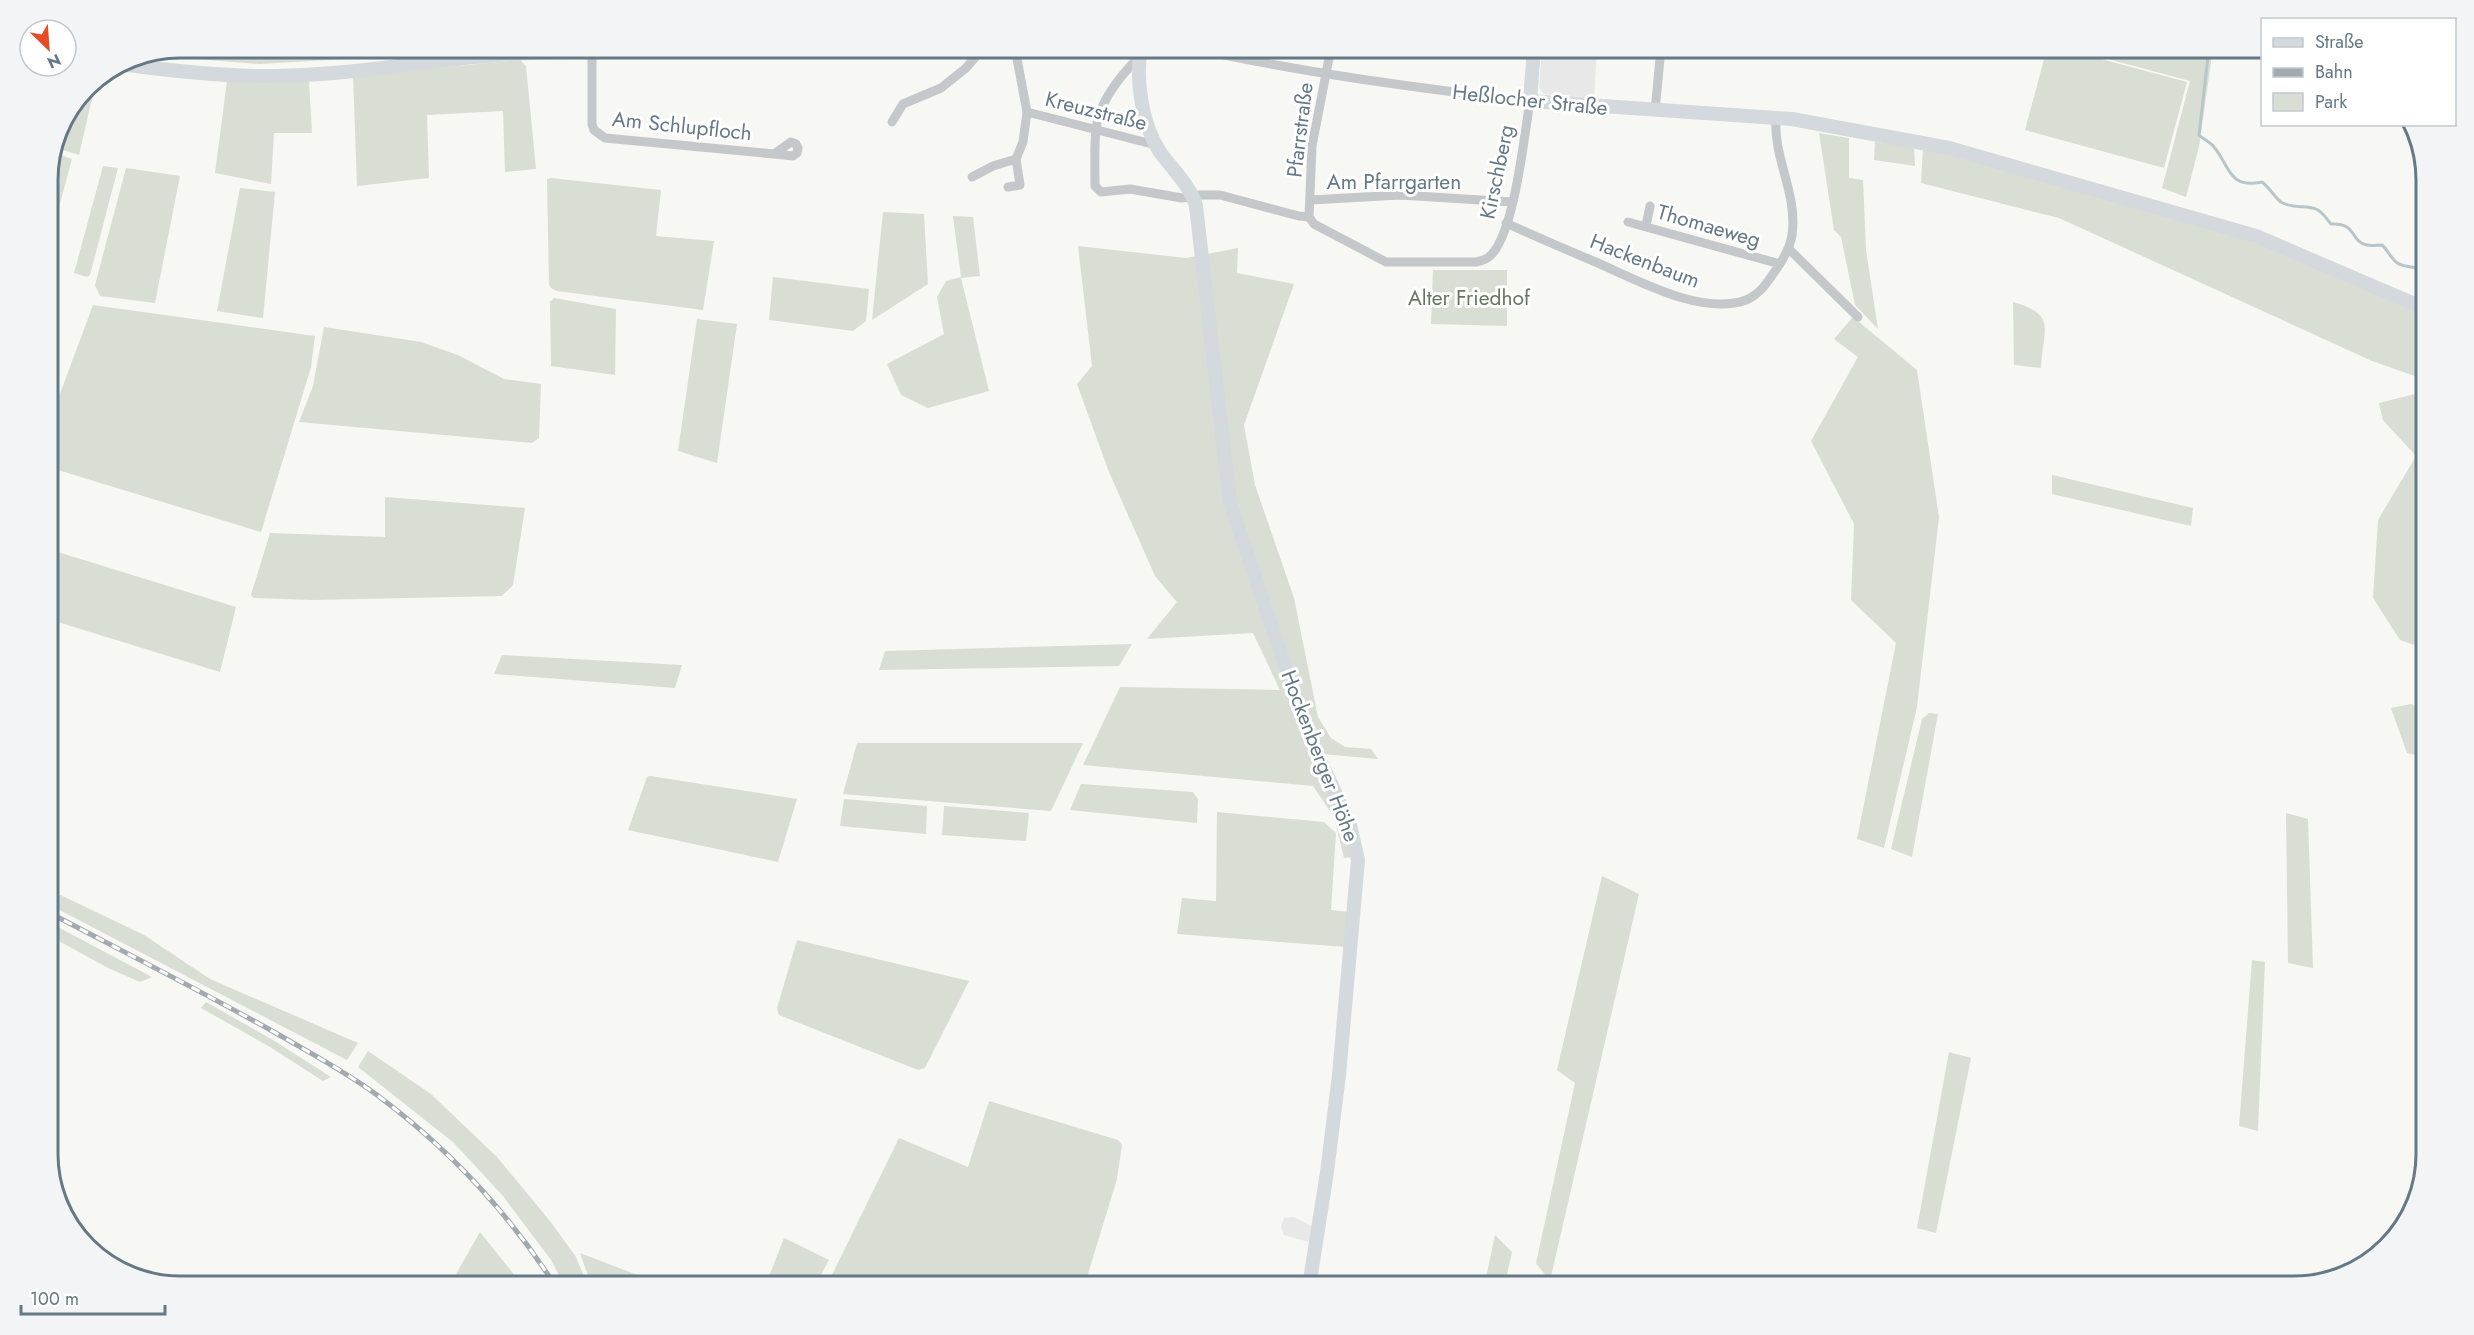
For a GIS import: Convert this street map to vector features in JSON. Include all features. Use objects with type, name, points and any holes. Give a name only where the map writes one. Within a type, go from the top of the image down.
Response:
[{"type":"street","name":"Heßlocher Straße","points":[[1246,58],[1406,87],[1530,101],[1776,118],[1976,154],[2256,236],[2415,304]]},
{"type":"street","name":"Pfarrstraße","points":[[1309,217],[1312,146],[1329,58]]},
{"type":"street","points":[[1530,101],[1533,58]]},
{"type":"street","points":[[1655,111],[1660,58]]},
{"type":"street","points":[[139,66],[215,74],[276,76],[382,69],[471,59]]},
{"type":"street","name":"Am Schlupfloch","points":[[592,59],[592,124],[599,135],[605,138],[774,154]]},
{"type":"street","points":[[892,122],[903,104],[941,88],[974,59]]},
{"type":"street","points":[[1008,187],[1020,185],[1016,159],[1023,142],[1027,112],[1017,59]]},
{"type":"street","points":[[1096,129],[1104,103],[1135,59]]},
{"type":"street","points":[[1140,59],[1139,75],[1144,107],[1156,145],[1193,197]]},
{"type":"street","name":"Kirschberg","points":[[1096,129],[1095,186],[1101,192],[1130,189],[1182,198],[1210,194],[1234,197],[1309,217],[1314,224],[1378,260],[1395,264],[1483,261],[1493,253],[1513,202],[1530,101]]},
{"type":"street","name":"Kreuzstraße","points":[[1027,112],[1156,145]]},
{"type":"street","name":"Hackenbaum","points":[[1506,224],[1663,291],[1706,302],[1733,302],[1751,298],[1764,287],[1789,249],[1793,227],[1793,214],[1775,136],[1776,118]]},
{"type":"street","points":[[972,177],[993,166],[1016,159]]},
{"type":"street","name":"Am Pfarrgarten","points":[[1311,200],[1400,195],[1513,202]]},
{"type":"street","name":"Hockenberger Höhe","points":[[1193,197],[1230,503],[1309,736],[1350,825],[1358,860],[1339,1075],[1311,1276]]},
{"type":"street","points":[[1646,226],[1650,206]]},
{"type":"street","name":"Thomaeweg","points":[[1628,222],[1780,264]]},
{"type":"street","points":[[1789,249],[1858,317]]},
{"type":"shaded area","points":[[1541,58],[1596,58],[1594,99],[1544,94],[1539,88]]},
{"type":"shaded area","points":[[1294,1217],[1313,1227],[1309,1242],[1284,1235],[1281,1227],[1284,1218]]},
{"type":"green space","points":[[2044,58],[2098,58],[2187,82],[2164,168],[2025,130]]},
{"type":"green space","points":[[2105,58],[2212,58],[2199,147],[2186,197],[2162,188],[2190,81]]},
{"type":"green space","points":[[196,59],[349,59],[259,64]]},
{"type":"green space","points":[[520,60],[526,66],[536,169],[505,172],[503,111],[427,115],[429,178],[357,186],[353,76]]},
{"type":"green space","points":[[227,81],[265,83],[309,81],[312,133],[274,133],[271,184],[215,173]]},
{"type":"green space","points":[[93,96],[79,155],[63,149],[71,126]]},
{"type":"green space","points":[[1819,133],[1849,138],[1849,178],[1863,180],[1866,250],[1878,329],[1855,305],[1841,237],[1834,230]]},
{"type":"green space","points":[[1875,142],[1914,146],[1915,166],[1874,160]]},
{"type":"green space","points":[[1923,148],[2218,228],[2415,308],[2415,376],[2372,361],[2059,218],[1921,183]]},
{"type":"green space","points":[[62,155],[72,159],[59,207],[59,172]]},
{"type":"green space","points":[[103,166],[118,168],[90,275],[87,277],[74,273]]},
{"type":"green space","points":[[126,168],[180,176],[155,303],[100,296],[95,285]]},
{"type":"green space","points":[[547,179],[661,190],[656,236],[714,241],[703,310],[557,291],[551,288],[549,284]]},
{"type":"green space","points":[[240,188],[275,192],[263,318],[217,311]]},
{"type":"green space","points":[[883,212],[924,214],[928,284],[872,320]]},
{"type":"green space","points":[[953,216],[973,217],[980,276],[961,278],[989,391],[928,408],[901,395],[887,364],[944,334],[937,297],[946,281],[961,277]]},
{"type":"green space","points":[[1078,246],[1186,258],[1238,248],[1237,273],[1294,284],[1244,425],[1255,485],[1294,598],[1318,717],[1331,738],[1345,747],[1371,749],[1378,759],[1311,753],[1341,817],[1352,857],[1344,858],[1334,817],[1313,786],[1083,765],[1120,687],[1280,690],[1253,633],[1147,639],[1177,602],[1155,576],[1109,472],[1077,384],[1092,366]]},
{"type":"green space","name":"Alter Friedhof","points":[[1433,270],[1507,270],[1507,326],[1431,324]]},
{"type":"green space","points":[[773,277],[869,289],[866,321],[853,331],[769,320]]},
{"type":"green space","points":[[554,298],[616,309],[615,375],[551,366],[550,302]]},
{"type":"green space","points":[[2013,302],[2037,313],[2045,326],[2041,368],[2014,365]]},
{"type":"green space","points":[[93,305],[315,336],[311,367],[261,532],[59,470],[59,396]]},
{"type":"green space","points":[[1853,317],[1917,370],[1939,517],[1917,707],[1884,848],[1857,839],[1896,643],[1851,600],[1854,524],[1811,441],[1858,357],[1834,339]]},
{"type":"green space","points":[[697,319],[737,324],[717,463],[678,451]]},
{"type":"green space","points":[[324,327],[421,342],[458,355],[504,379],[541,384],[539,438],[532,443],[299,422],[313,386]]},
{"type":"green space","points":[[2415,394],[2415,455],[2383,420],[2379,403]]},
{"type":"green space","points":[[2415,457],[2415,645],[2400,640],[2373,598],[2378,520]]},
{"type":"green space","points":[[2052,475],[2193,508],[2191,526],[2052,494]]},
{"type":"green space","points":[[385,497],[525,508],[513,585],[502,596],[312,600],[254,598],[251,595],[270,533],[385,537]]},
{"type":"green space","points":[[59,552],[236,607],[220,672],[59,622]]},
{"type":"green space","points":[[1132,644],[1119,666],[879,670],[885,651]]},
{"type":"green space","points":[[502,655],[682,665],[675,688],[494,674]]},
{"type":"green space","points":[[2411,704],[2416,706],[2416,755],[2407,753],[2391,708]]},
{"type":"green space","points":[[1929,713],[1938,714],[1912,857],[1891,849],[1922,719]]},
{"type":"green space","points":[[857,743],[1083,743],[1051,811],[843,794]]},
{"type":"green space","points":[[647,777],[797,799],[778,862],[628,830]]},
{"type":"green space","points":[[1081,784],[1193,792],[1198,799],[1197,823],[1070,810]]},
{"type":"green space","points":[[844,799],[927,806],[926,834],[840,826]]},
{"type":"green space","points":[[944,806],[1029,813],[1026,841],[942,835]]},
{"type":"green space","points":[[1217,812],[1324,822],[1336,833],[1331,910],[1351,912],[1346,947],[1177,934],[1182,898],[1216,901]]},
{"type":"green space","points":[[2286,813],[2308,819],[2313,968],[2288,963]]},
{"type":"green space","points":[[1602,876],[1639,894],[1551,1276],[1546,1276],[1536,1263],[1575,1083],[1557,1070]]},
{"type":"green space","points":[[59,894],[144,935],[210,979],[358,1043],[347,1060],[59,910]]},
{"type":"green space","points":[[59,928],[152,977],[140,982],[108,968],[59,941]]},
{"type":"green space","points":[[797,940],[969,981],[925,1068],[918,1070],[779,1015],[777,1008]]},
{"type":"green space","points":[[2252,960],[2265,962],[2258,1131],[2239,1126]]},
{"type":"green space","points":[[206,1002],[273,1040],[331,1077],[323,1081],[270,1047],[201,1008]]},
{"type":"green space","points":[[368,1051],[431,1094],[497,1157],[550,1221],[576,1257],[584,1276],[559,1276],[551,1260],[503,1196],[454,1143],[358,1067]]},
{"type":"green space","points":[[1949,1052],[1971,1058],[1936,1233],[1917,1228]]},
{"type":"green space","points":[[989,1101],[1118,1140],[1122,1145],[1117,1179],[1087,1276],[831,1276],[899,1138],[968,1167]]},
{"type":"green space","points":[[480,1232],[515,1276],[462,1276],[456,1274]]},
{"type":"green space","points":[[1495,1235],[1512,1252],[1507,1276],[1486,1276]]},
{"type":"green space","points":[[784,1238],[829,1260],[820,1276],[769,1276]]},
{"type":"green space","points":[[580,1253],[640,1276],[588,1276]]},
{"type":"waterway","points":[[2208,58],[2199,135],[2214,147],[2231,174],[2242,182],[2262,182],[2281,202],[2318,210],[2331,224],[2340,224],[2350,229],[2361,243],[2382,245],[2397,263],[2415,268]]},
{"type":"railway","points":[[59,918],[252,1020],[330,1064],[377,1095],[428,1137],[475,1183],[518,1233],[549,1276]]}]
